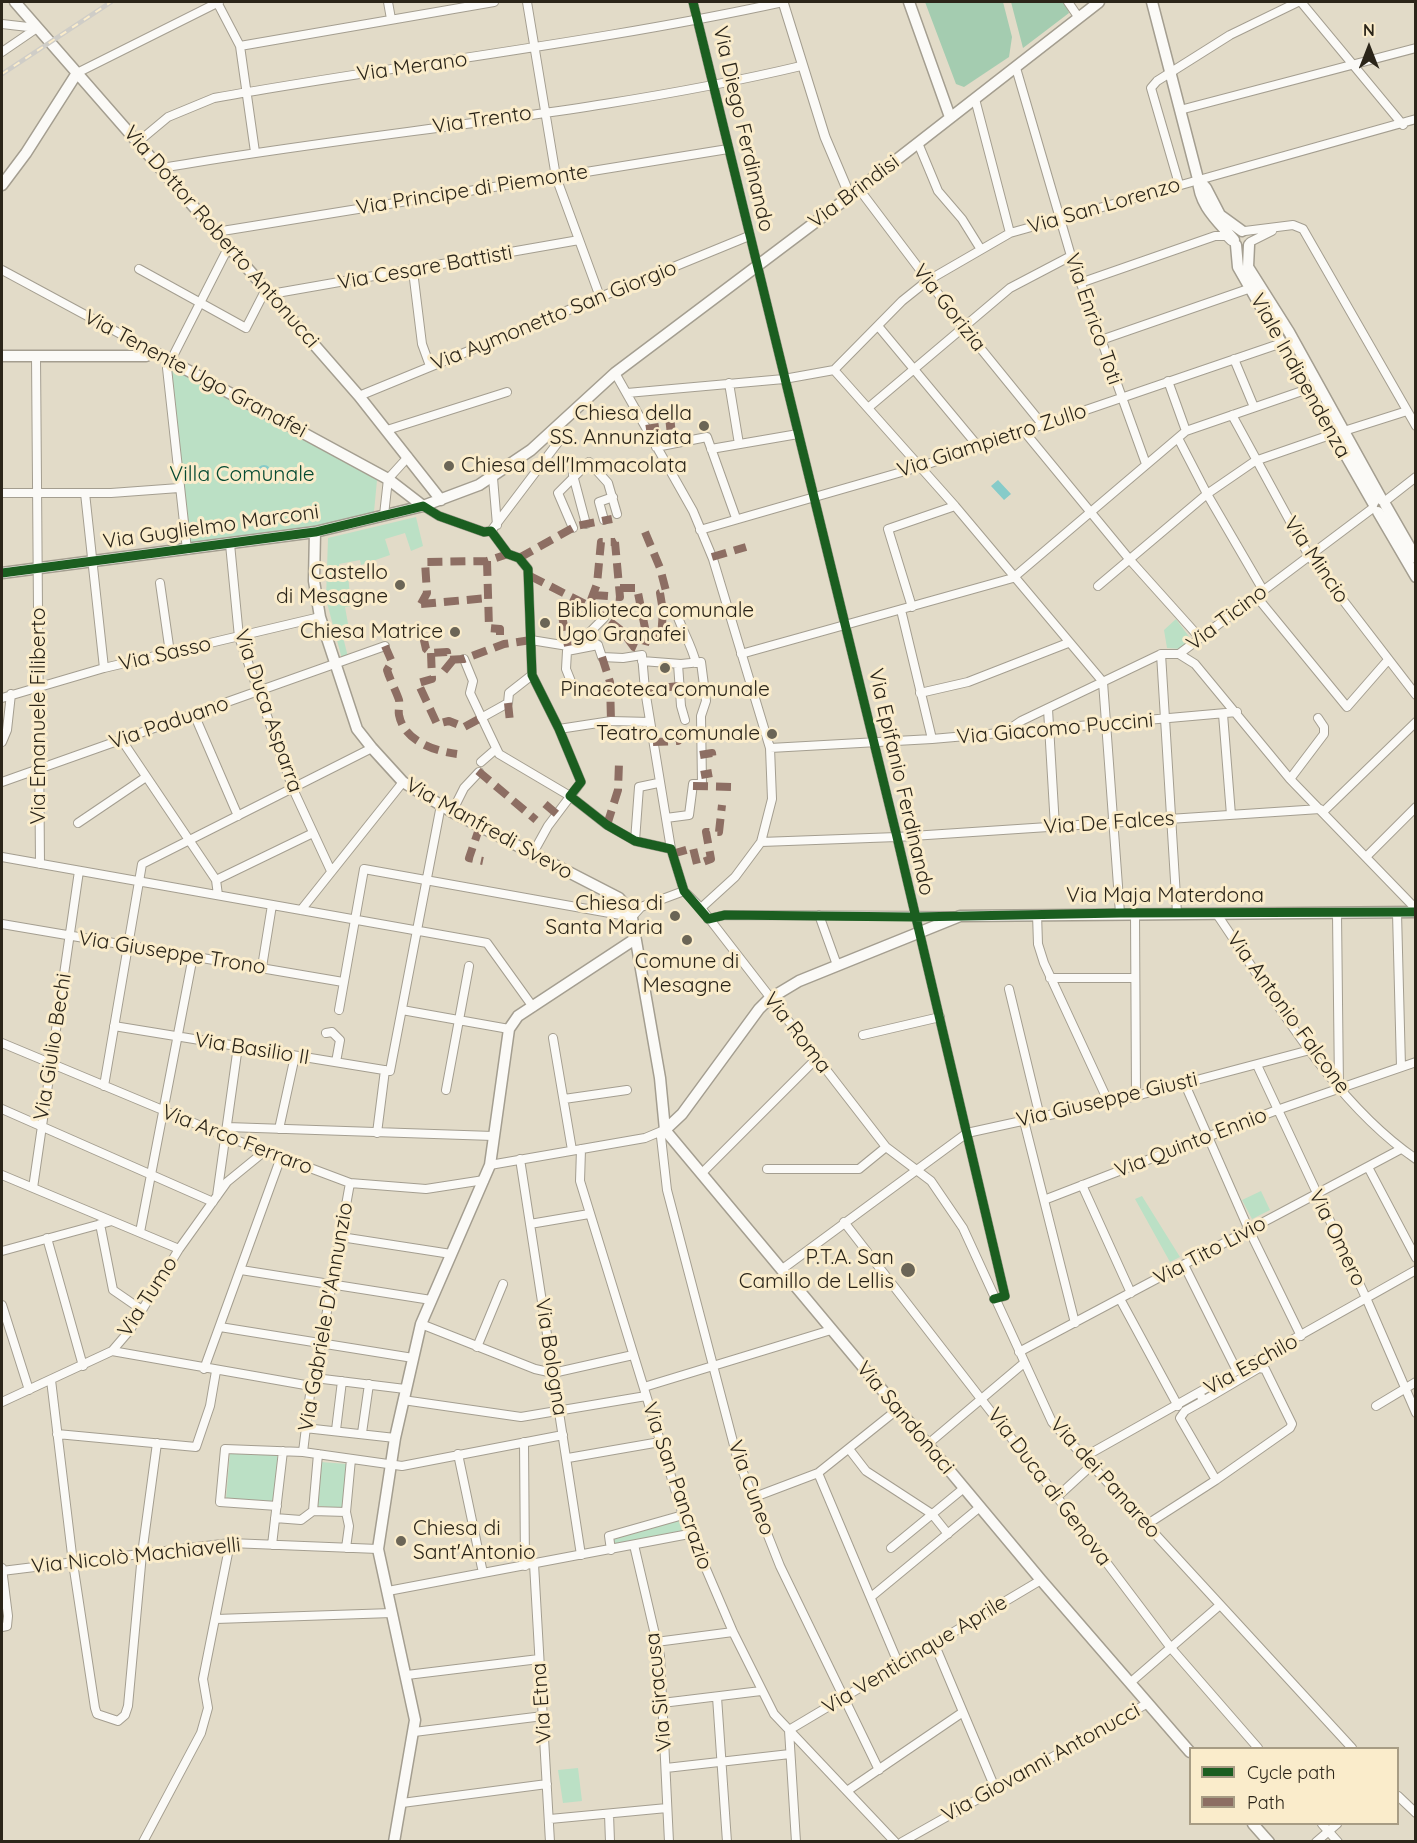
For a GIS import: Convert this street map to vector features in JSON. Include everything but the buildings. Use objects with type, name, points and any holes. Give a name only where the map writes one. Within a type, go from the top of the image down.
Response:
[{"type":"main road","name":"Via Dottor Roberto Antonucci","points":[[15,2],[359,396],[441,500]]},
{"type":"main road","points":[[909,2],[950,117]]},
{"type":"main road","name":"Via Brindisi","points":[[493,478],[558,427],[611,377],[854,193],[1100,2]]},
{"type":"main road","name":"Viale Indipendenza","points":[[1152,2],[1198,179],[1198,192],[1208,209],[1235,243],[1238,267],[1308,389],[1338,432]]},
{"type":"main road","points":[[2,185],[26,153],[77,73]]},
{"type":"main road","name":"Viale Indipendenza","points":[[1198,179],[1206,188],[1220,215],[1243,231]]},
{"type":"main road","points":[[1243,231],[1249,234],[1249,244],[1244,248],[1235,243],[1237,232],[1243,231]]},
{"type":"main road","name":"Viale Indipendenza","points":[[1249,244],[1248,267],[1289,332],[1338,432],[1416,577]]},
{"type":"main road","points":[[2,356],[146,356],[154,352]]},
{"type":"main road","name":"Via Tenente Ugo Granafei","points":[[154,352],[388,479],[423,506]]},
{"type":"main road","name":"Via Guglielmo Marconi","points":[[2,573],[315,532],[423,506],[493,478]]},
{"type":"main road","name":"Viale Indipendenza","points":[[1379,505],[1416,558]]},
{"type":"main road","name":"Via Manfredi Svevo","points":[[315,532],[314,581],[320,617],[357,729],[372,748],[403,782],[452,812],[619,898],[632,917]]},
{"type":"main road","name":"Via Maja Materdona","points":[[769,999],[799,981],[960,916],[1120,913],[1337,914],[1397,913],[1416,910]]},
{"type":"main road","points":[[632,917],[660,1078],[665,1130]]},
{"type":"main road","points":[[394,1842],[414,1732],[412,1698],[378,1549],[395,1438],[421,1323],[490,1165],[509,1029],[518,1016],[635,939]]},
{"type":"main road","points":[[665,1130],[682,1114],[769,999]]},
{"type":"main road","name":"Via Sandonaci","points":[[665,1130],[1041,1580],[1189,1750]]},
{"type":"main road","points":[[1254,1825],[1269,1842]]},
{"type":"street","points":[[77,73],[218,2],[240,46],[255,152]]},
{"type":"street","points":[[388,2],[391,19]]},
{"type":"street","points":[[240,46],[494,2]]},
{"type":"street","points":[[527,2],[556,177],[600,297]]},
{"type":"street","name":"Via Diego Ferdinando","points":[[693,2],[757,265]]},
{"type":"street","points":[[783,2],[801,66],[825,137],[854,193]]},
{"type":"street","name":"Via Merano","points":[[138,142],[168,117],[184,108],[214,98],[536,49],[783,2]]},
{"type":"street","points":[[1068,2],[1079,18]]},
{"type":"street","points":[[1179,184],[1151,94],[1157,81],[1230,35],[1299,2],[1356,65],[1403,125]]},
{"type":"street","points":[[2,24],[37,28]]},
{"type":"street","points":[[2,52],[37,28]]},
{"type":"street","points":[[1180,110],[1416,48]]},
{"type":"street","name":"Via Trento","points":[[162,168],[255,152],[713,87],[801,66]]},
{"type":"street","name":"Via Enrico Toti","points":[[1016,68],[1080,284],[1146,464]]},
{"type":"street","points":[[975,99],[1010,233]]},
{"type":"street","name":"Via San Lorenzo","points":[[834,370],[927,280],[1010,233],[1179,184],[1403,125],[1416,119]]},
{"type":"street","points":[[918,143],[938,191],[962,219],[980,248]]},
{"type":"street","name":"Via Principe di Piemonte","points":[[216,232],[728,149]]},
{"type":"street","name":"Via Gorizia","points":[[854,193],[1042,424]]},
{"type":"street","points":[[1243,231],[1293,225],[1303,230],[1416,426]]},
{"type":"street","points":[[1249,244],[1261,235],[1285,226]]},
{"type":"street","name":"Via Aymonetto San Giorgio","points":[[359,396],[750,236]]},
{"type":"street","points":[[1080,284],[1215,236],[1226,236],[1235,243]]},
{"type":"street","name":"Via Cesare Battisti","points":[[268,292],[413,271],[579,240]]},
{"type":"street","points":[[187,550],[167,368],[169,360],[228,248]]},
{"type":"street","points":[[868,408],[1010,288],[1071,256]]},
{"type":"street","name":"Via Epifanio Ferdinando","points":[[757,265],[897,837],[1005,1296],[994,1299]]},
{"type":"street","points":[[138,269],[246,328],[268,292]]},
{"type":"street","name":"Via Tenente Ugo Granafei","points":[[2,270],[154,352]]},
{"type":"street","points":[[413,271],[422,344],[430,366]]},
{"type":"street","points":[[1101,340],[1251,288]]},
{"type":"street","points":[[878,326],[977,445]]},
{"type":"street","name":"Via Giampietro Zullo","points":[[700,530],[919,466],[1282,343]]},
{"type":"street","name":"Via Emanuele Filiberto","points":[[36,356],[37,769],[40,864]]},
{"type":"street","points":[[1234,359],[1254,407]]},
{"type":"street","points":[[627,393],[784,379],[834,370],[955,506],[1013,578],[1103,682],[1108,724],[1120,913]]},
{"type":"street","points":[[611,377],[627,393],[693,511],[713,558],[770,748],[772,799],[759,844],[730,883],[701,908]]},
{"type":"street","points":[[1168,381],[1186,431]]},
{"type":"street","points":[[729,383],[739,444]]},
{"type":"street","points":[[741,654],[1013,578],[1186,431],[1308,389]]},
{"type":"street","points":[[387,430],[507,392]]},
{"type":"street","points":[[1098,586],[1207,494],[1255,461],[1407,411]]},
{"type":"street","name":"Via Mincio","points":[[1232,415],[1255,461],[1309,556],[1416,695]]},
{"type":"street","points":[[423,506],[438,516],[484,532],[494,528],[559,441],[558,427]]},
{"type":"street","points":[[1023,430],[1130,560],[1200,638]]},
{"type":"street","points":[[711,449],[798,434]]},
{"type":"street","points":[[656,447],[707,437],[736,518]]},
{"type":"street","points":[[1178,438],[1207,494],[1263,590]]},
{"type":"street","points":[[384,515],[388,479],[408,458]]},
{"type":"street","points":[[573,528],[558,493],[573,475],[589,462],[608,483],[617,514]]},
{"type":"street","points":[[573,475],[586,524]]},
{"type":"street","name":"Via Ticino","points":[[1004,733],[1161,654],[1179,654],[1416,477]]},
{"type":"street","points":[[493,478],[494,528],[508,554],[519,558],[530,576],[528,601],[532,675],[559,729],[581,782],[548,826],[533,853]]},
{"type":"street","points":[[2,493],[85,493],[179,488]]},
{"type":"street","points":[[85,493],[104,668]]},
{"type":"street","points":[[603,520],[598,502],[613,497]]},
{"type":"street","points":[[912,607],[888,529],[955,506]]},
{"type":"street","name":"Via Duca Asparra","points":[[230,544],[239,636],[293,789],[331,871]]},
{"type":"street","points":[[160,583],[170,653]]},
{"type":"street","points":[[1256,596],[1347,707],[1388,660]]},
{"type":"street","points":[[663,610],[675,609],[681,629],[692,646],[698,663],[706,701],[701,716],[700,735],[702,784],[693,784],[689,815],[666,818]]},
{"type":"street","points":[[901,610],[919,676],[916,679],[932,739]]},
{"type":"street","name":"Via Sasso","points":[[2,698],[104,668],[320,617]]},
{"type":"street","points":[[603,618],[591,631],[592,641],[598,645],[602,657],[642,658],[678,664],[698,663]]},
{"type":"street","points":[[531,640],[565,648],[598,645]]},
{"type":"street","points":[[920,693],[968,682],[1068,643]]},
{"type":"street","name":"Via Paduano","points":[[2,782],[385,646]]},
{"type":"street","points":[[565,648],[566,669],[572,684]]},
{"type":"street","points":[[1161,654],[1177,913]]},
{"type":"street","points":[[1179,654],[1195,664],[1237,712],[1290,779],[1416,910]]},
{"type":"street","points":[[339,1010],[364,869],[632,917],[641,907],[684,891],[670,849],[658,783],[642,658]]},
{"type":"street","points":[[464,659],[473,681],[470,693],[496,749],[507,759],[570,796],[607,825],[635,841],[670,849]]},
{"type":"street","points":[[678,664],[681,706],[685,720]]},
{"type":"street","points":[[481,718],[508,703],[508,693],[532,675]]},
{"type":"street","points":[[2,692],[11,694],[7,730],[2,742]]},
{"type":"street","points":[[1048,709],[1054,827]]},
{"type":"street","name":"Via Giacomo Puccini","points":[[770,748],[932,739],[1237,712]]},
{"type":"street","points":[[194,714],[238,816]]},
{"type":"street","points":[[1223,714],[1231,815]]},
{"type":"street","points":[[1290,779],[1324,734],[1324,727],[1318,718]]},
{"type":"street","points":[[559,729],[611,721],[650,722]]},
{"type":"street","points":[[1322,810],[1416,722]]},
{"type":"street","points":[[121,740],[216,880],[218,895]]},
{"type":"street","points":[[104,1086],[142,864],[372,748]]},
{"type":"street","points":[[481,762],[496,749]]},
{"type":"street","points":[[452,812],[464,789],[479,772]]},
{"type":"street","points":[[78,823],[146,777]]},
{"type":"street","points":[[300,910],[403,782]]},
{"type":"street","points":[[635,841],[639,787],[658,783]]},
{"type":"street","points":[[377,1133],[441,805]]},
{"type":"street","points":[[1366,857],[1416,807]]},
{"type":"street","name":"Via De Falces","points":[[759,844],[1322,810]]},
{"type":"street","points":[[216,880],[313,833]]},
{"type":"street","points":[[2,857],[487,943],[533,1006]]},
{"type":"street","name":"Via Giulio Bechi","points":[[33,1188],[40,1126],[79,871]]},
{"type":"street","name":"Via Roma","points":[[684,891],[701,908],[769,999],[886,1147],[915,1170]]},
{"type":"street","points":[[262,967],[272,905]]},
{"type":"street","points":[[1135,913],[1136,1096]]},
{"type":"street","name":"Via Antonio Falcone","points":[[1216,913],[1310,1050],[1339,1088],[1401,1149],[1416,1159]]},
{"type":"street","points":[[1397,913],[1401,1067]]},
{"type":"street","points":[[1037,914],[1038,944],[1050,978],[1108,1101]]},
{"type":"street","points":[[1337,914],[1339,1088]]},
{"type":"street","name":"Via Maja Materdona","points":[[708,919],[725,915],[960,916]]},
{"type":"street","points":[[819,915],[837,965]]},
{"type":"street","name":"Via Giuseppe Trono","points":[[2,924],[344,982]]},
{"type":"street","points":[[140,1232],[193,956]]},
{"type":"street","points":[[446,1090],[469,966]]},
{"type":"street","points":[[1050,978],[1135,978]]},
{"type":"street","points":[[1009,989],[1040,1117]]},
{"type":"street","points":[[402,1010],[509,1029]]},
{"type":"street","points":[[863,1035],[939,1017]]},
{"type":"street","name":"Via Basilio II","points":[[114,1026],[388,1071]]},
{"type":"street","points":[[326,1033],[332,1032],[340,1040],[336,1062]]},
{"type":"street","name":"Via San Pancrazio","points":[[553,1038],[564,1099],[577,1149],[580,1181],[589,1214],[690,1534],[733,1632],[774,1714],[894,1842]]},
{"type":"street","name":"Via Arco Ferraro","points":[[2,1043],[225,1136],[350,1183],[426,1189],[483,1180]]},
{"type":"street","points":[[2,1109],[152,1175],[215,1199],[238,1046]]},
{"type":"street","name":"Via Giuseppe Giusti","points":[[781,1270],[967,1133],[1136,1096],[1310,1050]]},
{"type":"street","points":[[279,1129],[295,1056]]},
{"type":"street","points":[[702,1173],[816,1059]]},
{"type":"street","name":"Via Quinto Ennio","points":[[1044,1200],[1277,1110],[1416,1062]]},
{"type":"street","name":"Via Omero","points":[[1257,1065],[1367,1299],[1416,1413]]},
{"type":"street","points":[[1184,1082],[1250,1230],[1301,1336]]},
{"type":"street","points":[[564,1099],[627,1090]]},
{"type":"street","points":[[1024,1121],[1075,1323]]},
{"type":"street","points":[[227,1127],[493,1136]]},
{"type":"street","points":[[490,1165],[645,1138],[665,1130]]},
{"type":"street","name":"Via Cuneo","points":[[665,1130],[661,1137],[667,1190],[737,1457],[780,1566],[879,1770]]},
{"type":"street","points":[[767,1169],[859,1169],[886,1147]]},
{"type":"street","name":"Via Tito Livio","points":[[1019,1352],[1401,1149]]},
{"type":"street","name":"Via Tumo","points":[[2,1402],[112,1351],[142,1310],[179,1249],[227,1182],[265,1151]]},
{"type":"street","points":[[204,1369],[281,1157]]},
{"type":"street","name":"Via Bologna","points":[[520,1159],[568,1458],[581,1555]]},
{"type":"street","points":[[1368,1167],[1416,1258]]},
{"type":"street","name":"Via dei Panareo","points":[[915,1170],[931,1181],[963,1228],[1052,1422],[1350,1747]]},
{"type":"street","points":[[2,1175],[179,1249]]},
{"type":"street","name":"Via Gabriele D'Annunzio","points":[[303,1452],[313,1382],[350,1183]]},
{"type":"street","points":[[1082,1185],[1131,1293]]},
{"type":"street","points":[[530,1224],[589,1214]]},
{"type":"street","points":[[2,1251],[112,1221]]},
{"type":"street","name":"Via Duca di Genova","points":[[844,1222],[1171,1648],[1256,1747]]},
{"type":"street","points":[[100,1224],[113,1290],[142,1310]]},
{"type":"street","points":[[341,1237],[451,1254]]},
{"type":"street","points":[[47,1238],[83,1366]]},
{"type":"street","points":[[1184,1265],[1237,1371]]},
{"type":"street","points":[[241,1270],[431,1299]]},
{"type":"street","name":"Via Eschilo","points":[[1084,1457],[1178,1406],[1201,1397],[1237,1371],[1416,1270]]},
{"type":"street","points":[[477,1347],[503,1284]]},
{"type":"street","points":[[1120,1299],[1178,1406]]},
{"type":"street","points":[[2,1305],[29,1390]]},
{"type":"street","points":[[421,1323],[535,1369],[553,1373],[633,1355]]},
{"type":"street","points":[[220,1327],[413,1358]]},
{"type":"street","points":[[112,1351],[216,1371],[313,1382],[342,1381],[369,1384],[503,1416],[521,1417],[645,1392],[713,1366],[831,1330]]},
{"type":"street","points":[[928,1444],[1024,1363]]},
{"type":"street","points":[[1146,1525],[1215,1480],[1290,1428],[1292,1424],[1265,1369],[1259,1368],[1201,1397],[1180,1418],[1215,1480]]},
{"type":"street","points":[[57,1434],[196,1448],[210,1406],[216,1371]]},
{"type":"street","points":[[51,1380],[73,1563],[95,1708],[97,1714],[118,1721],[125,1715],[129,1694],[142,1554],[157,1443]]},
{"type":"street","points":[[336,1430],[342,1381]]},
{"type":"street","points":[[1376,1406],[1416,1382]]},
{"type":"street","points":[[362,1433],[369,1384]]},
{"type":"street","points":[[752,1498],[819,1473],[898,1409]]},
{"type":"street","points":[[305,1428],[395,1438]]},
{"type":"street","points":[[276,1506],[220,1502],[225,1449],[303,1452],[402,1466],[563,1435]]},
{"type":"street","points":[[524,1442],[525,1566]]},
{"type":"street","points":[[568,1458],[660,1442]]},
{"type":"street","points":[[849,1449],[866,1471],[932,1514],[948,1534]]},
{"type":"street","points":[[272,1545],[283,1451]]},
{"type":"street","points":[[313,1511],[318,1454]]},
{"type":"street","points":[[458,1454],[483,1573]]},
{"type":"street","points":[[346,1548],[350,1526],[346,1512],[351,1459]]},
{"type":"street","points":[[1057,1497],[1092,1466]]},
{"type":"street","points":[[819,1473],[899,1665]]},
{"type":"street","points":[[891,1548],[964,1488]]},
{"type":"street","points":[[871,1597],[980,1507]]},
{"type":"street","points":[[276,1518],[302,1520],[313,1511],[346,1512]]},
{"type":"street","points":[[611,1550],[609,1536],[683,1515]]},
{"type":"street","points":[[388,1591],[690,1534]]},
{"type":"street","points":[[143,1842],[201,1733],[208,1708],[203,1679],[230,1543]]},
{"type":"street","name":"Via Nicolò Machiavelli","points":[[2,1570],[230,1543],[378,1549]]},
{"type":"street","name":"Via Siracusa","points":[[634,1545],[656,1642],[662,1703],[669,1842]]},
{"type":"street","name":"Via Etna","points":[[534,1564],[550,1842]]},
{"type":"street","points":[[2,1570],[8,1617],[4,1626]]},
{"type":"street","name":"Via Venticinque Aprile","points":[[789,1730],[1041,1580]]},
{"type":"street","points":[[1131,1682],[1220,1605]]},
{"type":"street","points":[[216,1619],[392,1613]]},
{"type":"street","points":[[656,1642],[733,1632]]},
{"type":"street","points":[[934,1643],[995,1788]]},
{"type":"street","points":[[406,1676],[539,1659]]},
{"type":"street","points":[[662,1703],[761,1691]]},
{"type":"street","points":[[717,1697],[727,1842]]},
{"type":"street","name":"Via Giovanni Antonucci","points":[[902,1842],[1148,1703]]},
{"type":"street","points":[[847,1791],[963,1712]]},
{"type":"street","points":[[414,1732],[543,1716]]},
{"type":"street","points":[[789,1730],[796,1842]]},
{"type":"street","points":[[666,1768],[790,1754]]},
{"type":"street","points":[[402,1803],[547,1784]]},
{"type":"street","points":[[1399,1797],[1416,1813]]},
{"type":"street","points":[[550,1819],[667,1808]]},
{"type":"street","points":[[609,1814],[610,1842]]},
{"type":"street","points":[[1324,1825],[1338,1842]]},
{"type":"street","points":[[1316,1842],[1336,1825]]},
{"type":"green space","points":[[925,2],[1003,2],[1012,37],[1009,57],[964,87],[956,84]]},
{"type":"green space","points":[[1011,2],[1065,2],[1069,13],[1023,48]]},
{"type":"green space","name":"Villa Comunale","points":[[174,368],[377,480],[374,512],[315,526],[193,543],[189,540],[171,371]]},
{"type":"green space","points":[[416,517],[423,546],[411,551],[405,533],[385,539],[390,555],[361,565],[360,560],[339,564],[340,574],[348,575],[351,606],[345,607],[350,635],[343,637],[348,657],[342,659],[326,599],[328,538]]},
{"type":"green space","points":[[1176,619],[1190,638],[1180,649],[1167,648],[1164,630]]},
{"type":"green space","points":[[1261,1191],[1270,1210],[1252,1219],[1242,1200]]},
{"type":"green space","points":[[1142,1196],[1180,1257],[1170,1262],[1135,1199]]},
{"type":"green space","points":[[230,1452],[278,1454],[273,1503],[226,1499]]},
{"type":"green space","points":[[321,1462],[347,1464],[343,1508],[318,1506]]},
{"type":"green space","points":[[678,1519],[682,1531],[614,1544],[612,1541],[613,1538]]},
{"type":"green space","points":[[578,1768],[582,1801],[563,1803],[558,1770]]},
{"type":"water","points":[[261,465],[267,465],[271,472],[267,479],[261,479],[257,475],[257,469]]},
{"type":"water","points":[[998,480],[1011,494],[1004,500],[991,486]]},
{"type":"railway","points":[[2,74],[111,2]]},
{"type":"marked path","points":[[666,426],[675,425]]},
{"type":"marked path","points":[[646,429],[659,427]]},
{"type":"marked path","points":[[519,558],[576,526],[612,519]]},
{"type":"marked path","points":[[645,532],[660,568],[666,591],[660,593],[663,611],[661,638],[647,638]]},
{"type":"marked path","points":[[593,595],[620,597],[615,542],[617,541]]},
{"type":"marked path","points":[[591,600],[597,584],[601,542],[615,542]]},
{"type":"marked path","points":[[712,557],[746,547]]},
{"type":"marked path","points":[[421,604],[427,593],[425,562],[487,561],[508,554]]},
{"type":"marked path","points":[[487,561],[489,628],[500,629],[500,646]]},
{"type":"marked path","points":[[530,576],[591,607],[622,631],[634,647],[643,651]]},
{"type":"marked path","points":[[620,588],[637,588],[647,638],[645,645]]},
{"type":"marked path","points":[[421,604],[488,598]]},
{"type":"marked path","points":[[562,616],[568,646]]},
{"type":"marked path","points":[[423,636],[426,649],[431,653],[447,652],[448,660],[464,659],[504,644],[531,640]]},
{"type":"marked path","points":[[385,646],[392,662],[387,670],[399,700],[399,715],[407,732],[430,747],[457,754]]},
{"type":"marked path","points":[[431,653],[432,679],[418,683],[437,724],[449,721],[464,727],[481,718]]},
{"type":"marked path","points":[[602,657],[610,682],[611,721]]},
{"type":"marked path","points":[[444,671],[453,660]]},
{"type":"marked path","points":[[645,690],[679,686]]},
{"type":"marked path","points":[[508,703],[510,722]]},
{"type":"marked path","points":[[653,742],[678,741],[677,732]]},
{"type":"marked path","points":[[700,755],[712,753],[713,761]]},
{"type":"marked path","points":[[607,825],[618,790],[619,763]]},
{"type":"marked path","points":[[478,771],[536,820]]},
{"type":"marked path","points":[[701,775],[712,773]]},
{"type":"marked path","points":[[693,786],[735,787]]},
{"type":"marked path","points":[[545,804],[558,815]]},
{"type":"marked path","points":[[672,854],[693,848],[697,864],[711,859],[706,832],[719,832],[722,805]]},
{"type":"marked path","points":[[480,826],[469,858],[483,861]]},
{"type":"cycle path","points":[[693,2],[897,837],[1005,1296],[994,1299]]},
{"type":"cycle path","points":[[2,573],[315,532],[423,506],[439,516],[484,532],[491,531],[508,554],[519,558],[528,569],[532,675],[559,729],[581,782],[570,796],[607,825],[635,841],[671,849],[684,891],[708,919],[725,915],[914,917],[1120,913],[1416,912]]},
{"type":"place","name":"Chiesa della SS. Annunziata","points":[[704,426]]},
{"type":"place","name":"Chiesa dell'Immacolata","points":[[449,466]]},
{"type":"place","name":"Castello di Mesagne","points":[[400,585]]},
{"type":"place","name":"Biblioteca comunale Ugo Granafei","points":[[545,623]]},
{"type":"place","name":"Chiesa Matrice","points":[[455,632]]},
{"type":"place","name":"Pinacoteca comunale","points":[[665,668]]},
{"type":"place","name":"Teatro comunale","points":[[772,734]]},
{"type":"place","name":"Chiesa di Santa Maria","points":[[675,916]]},
{"type":"place","name":"Comune di Mesagne","points":[[687,940]]},
{"type":"place","name":"P.T.A. San Camillo de Lellis","points":[[908,1270]]},
{"type":"place","name":"Chiesa di Sant'Antonio","points":[[401,1541]]}]
